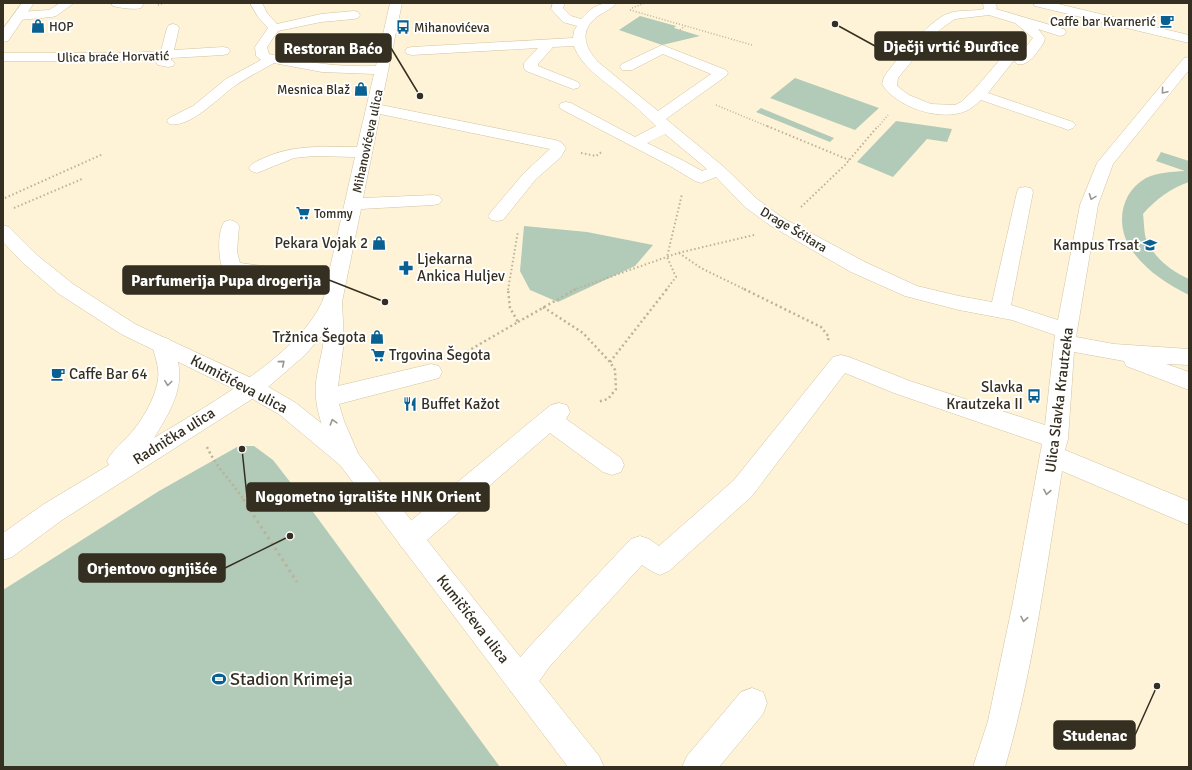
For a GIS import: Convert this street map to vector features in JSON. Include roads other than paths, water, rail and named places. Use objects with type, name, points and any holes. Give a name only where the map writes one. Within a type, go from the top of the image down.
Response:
[{"type":"street","points":[[3,38],[28,3]]},
{"type":"street","points":[[19,16],[52,13],[68,3]]},
{"type":"street","points":[[117,3],[137,5]]},
{"type":"street","points":[[256,3],[262,14],[274,28]]},
{"type":"street","name":"Mihanovićeva ulica","points":[[348,458],[333,424],[327,398],[334,340],[332,302],[396,3]]},
{"type":"street","points":[[559,3],[557,10],[567,19],[583,24]]},
{"type":"street","points":[[412,51],[579,42],[580,31],[583,24],[593,14],[610,3]]},
{"type":"street","points":[[1039,3],[1189,39]]},
{"type":"street","points":[[1019,20],[1030,28],[1039,38],[1038,42],[1015,60],[962,108],[953,110],[935,109],[918,105],[903,98],[892,89],[889,84],[891,77],[904,54],[941,22],[948,18],[989,7],[1019,20],[1060,32]]},
{"type":"street","points":[[354,15],[321,18],[274,28],[261,47],[263,56],[326,69],[345,71],[382,70]]},
{"type":"street","points":[[173,28],[163,62],[194,65]]},
{"type":"street","name":"Drage Šćitara","points":[[579,42],[583,54],[593,65],[718,170],[752,203],[789,229],[858,267],[912,291],[959,303],[1014,314],[1096,349],[1114,352]]},
{"type":"street","points":[[549,44],[531,63],[531,68],[573,85]]},
{"type":"street","points":[[628,67],[662,48],[721,73],[635,143]]},
{"type":"street","name":"Ulica braće Horvatić","points":[[3,57],[98,63],[166,55],[223,51]]},
{"type":"street","points":[[174,121],[198,110],[231,82],[272,59]]},
{"type":"street","name":"Ulica Slavka Krautzeka","points":[[989,767],[1003,721],[1027,602],[1054,447],[1066,336],[1089,205],[1105,163],[1189,61]]},
{"type":"street","points":[[977,94],[1068,124]]},
{"type":"street","points":[[566,106],[676,163],[701,178],[718,170]]},
{"type":"street","points":[[374,108],[555,145],[558,148],[555,154],[530,176],[498,216]]},
{"type":"street","points":[[257,168],[287,154],[300,152],[364,152]]},
{"type":"street","points":[[1000,311],[1025,192]]},
{"type":"street","points":[[353,204],[433,200]]},
{"type":"street","points":[[230,226],[228,252],[231,267],[240,270],[263,273],[338,275]]},
{"type":"street","name":"Kumičićeva ulica","points":[[3,231],[30,259],[66,289],[128,328],[252,388],[288,409],[348,458],[588,767]]},
{"type":"street","name":"Mihanovićeva ulica","points":[[252,388],[298,350],[317,327],[332,302]]},
{"type":"street","name":"Radnička ulica","points":[[96,484],[140,440],[156,414],[167,391],[169,370],[162,345]]},
{"type":"street","points":[[1114,352],[1189,357]]},
{"type":"street","points":[[1114,352],[1189,381]]},
{"type":"street","points":[[521,680],[540,656],[640,548],[660,562],[743,488],[841,363],[1054,447],[1189,513]]},
{"type":"street","points":[[327,398],[431,372]]},
{"type":"street","name":"Radnička ulica","points":[[4,546],[96,484],[180,434],[252,388]]},
{"type":"street","points":[[410,538],[554,416],[612,465]]},
{"type":"street","points":[[698,767],[752,703]]},
{"type":"place","name":"Caffe bar Kvarnerić","points":[[1167,21]]},
{"type":"place","name":"Dječji vrtić Đurđice","points":[[835,24]]},
{"type":"place","name":"HOP","points":[[38,26]]},
{"type":"place","name":"Mihanovićeva","points":[[403,27]]},
{"type":"place","name":"Mesnica Blaž","points":[[361,89]]},
{"type":"place","name":"Restoran Baćo","points":[[420,96]]},
{"type":"place","name":"Tommy","points":[[303,213]]},
{"type":"place","name":"Pekara Vojak 2","points":[[379,243]]},
{"type":"place","name":"Kampus Trsat","points":[[1150,245]]},
{"type":"place","name":"Ljekarna Ankica Huljev","points":[[406,268]]},
{"type":"place","name":"Parfumerija Pupa drogerija","points":[[385,302]]},
{"type":"place","name":"Tržnica Šegota","points":[[377,337]]},
{"type":"place","name":"Trgovina Šegota","points":[[378,355]]},
{"type":"place","name":"Caffe Bar 64","points":[[58,374]]},
{"type":"place","name":"Slavka Krautzeka II","points":[[1034,396]]},
{"type":"place","name":"Buffet Kažot","points":[[410,404]]},
{"type":"place","name":"Nogometno igralište HNK Orient","points":[[242,449]]},
{"type":"place","name":"Orjentovo ognjišće","points":[[290,536]]},
{"type":"place","name":"Stadion Krimeja","points":[[219,679]]},
{"type":"place","name":"Studenac","points":[[1157,686]]}]
